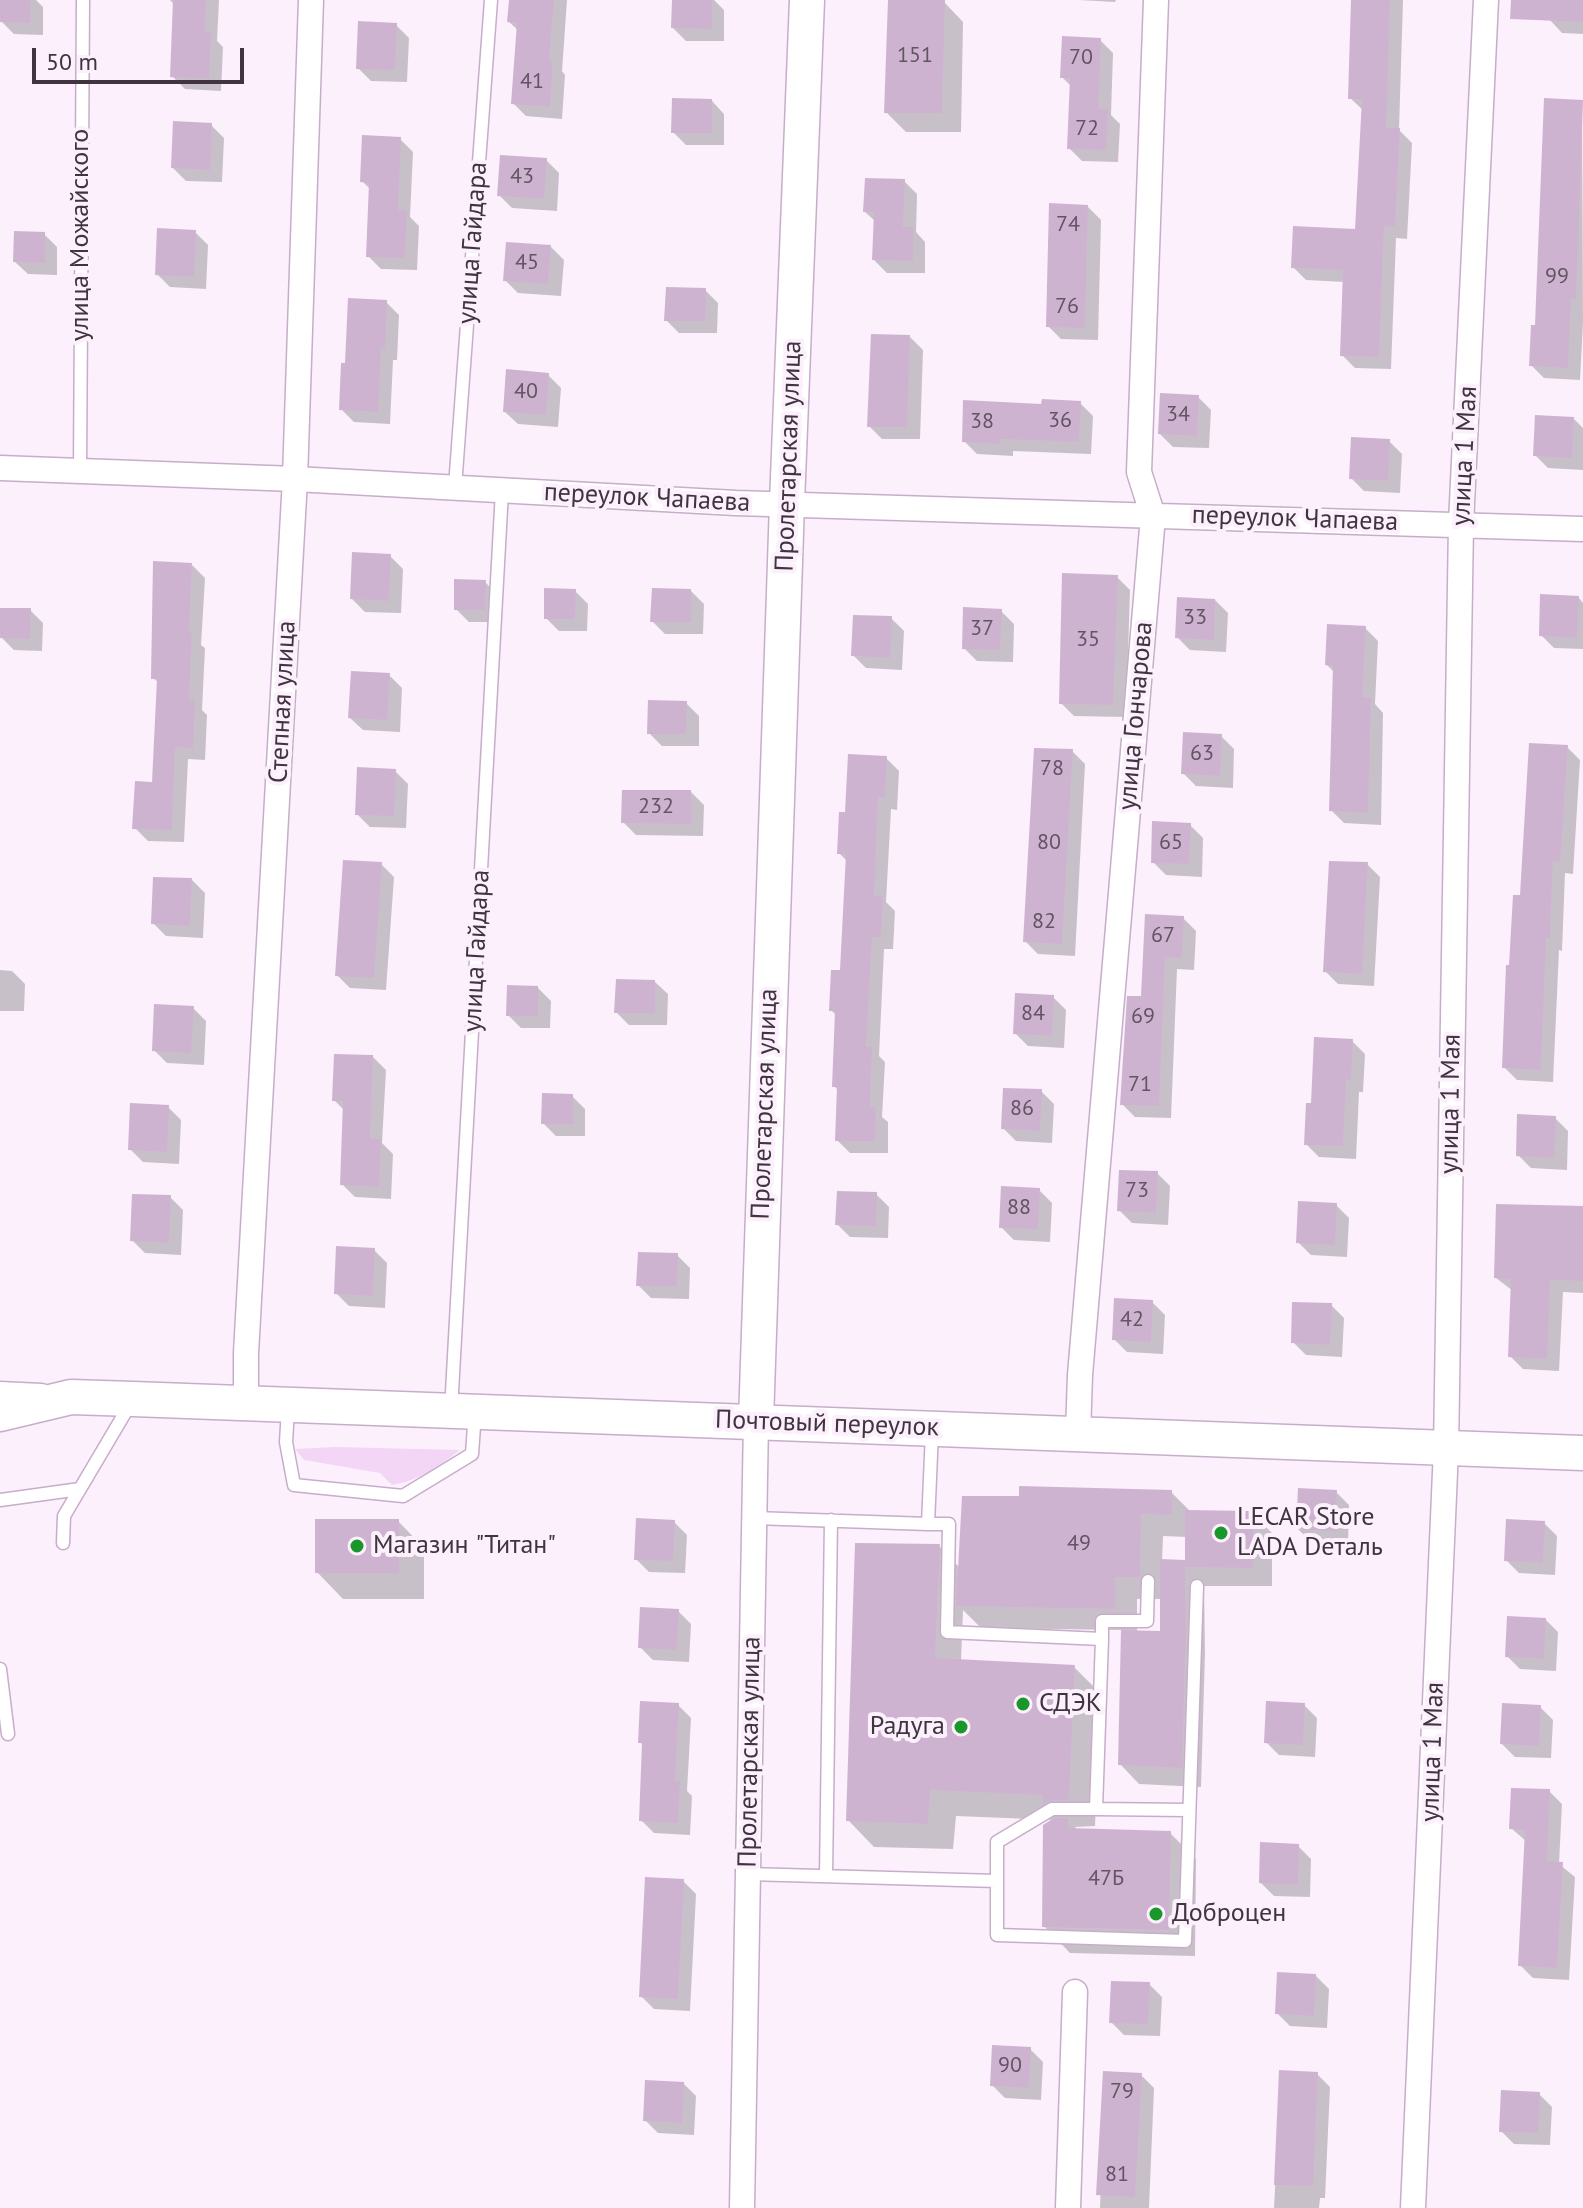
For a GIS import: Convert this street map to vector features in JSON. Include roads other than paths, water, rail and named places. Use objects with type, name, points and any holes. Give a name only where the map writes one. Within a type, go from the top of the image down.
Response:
[{"type":"main road","name":"Пролетарская улица","points":[[756,1421],[807,0]]},
{"type":"main road","name":"Почтовый переулок","points":[[0,1414],[71,1397],[1583,1453]]},
{"type":"street","name":"Степная улица","points":[[246,1404],[247,1338],[295,479],[311,0]]},
{"type":"street","name":"улица Гончарова","points":[[1078,1433],[1080,1375],[1153,516],[1139,472],[1156,0]]},
{"type":"street","name":"улица 1 Мая","points":[[1413,2208],[1446,1449],[1461,524],[1486,0]]},
{"type":"street","name":"переулок Чапаева","points":[[0,468],[295,479],[736,503],[1583,529]]},
{"type":"street","points":[[0,1394],[71,1397]]},
{"type":"street","name":"Пролетарская улица","points":[[742,2208],[756,1421]]},
{"type":"street","points":[[1068,2208],[1075,1992]]},
{"type":"lane","name":"улица Можайского","points":[[80,470],[83,0]]},
{"type":"lane","name":"улица Гайдара","points":[[455,487],[491,0]]},
{"type":"lane","name":"улица Гайдара","points":[[288,1405],[286,1442],[294,1485],[403,1496],[472,1454],[463,1411],[502,491]]},
{"type":"lane","points":[[63,1543],[64,1516],[133,1399]]},
{"type":"lane","points":[[928,1524],[932,1427]]},
{"type":"lane","points":[[0,1500],[80,1489]]},
{"type":"lane","points":[[754,1518],[949,1524],[947,1632],[1102,1639]]},
{"type":"lane","points":[[826,1876],[831,1520]]},
{"type":"lane","points":[[1096,1809],[1102,1621],[1147,1621],[1148,1581]]},
{"type":"lane","points":[[1189,1810],[1052,1809],[997,1842],[997,1935],[1185,1941],[1197,1586]]},
{"type":"lane","points":[[0,1669],[8,1734]]},
{"type":"lane","points":[[748,1874],[997,1881]]},
{"type":"place","name":"LECAR Store LADA Dеталь","points":[[1221,1533]]},
{"type":"place","name":"Магазин \"Титан\"","points":[[357,1546]]},
{"type":"place","name":"СДЭК","points":[[1023,1704]]},
{"type":"place","name":"Радуга","points":[[961,1727]]},
{"type":"place","name":"Доброцен","points":[[1156,1914]]}]
